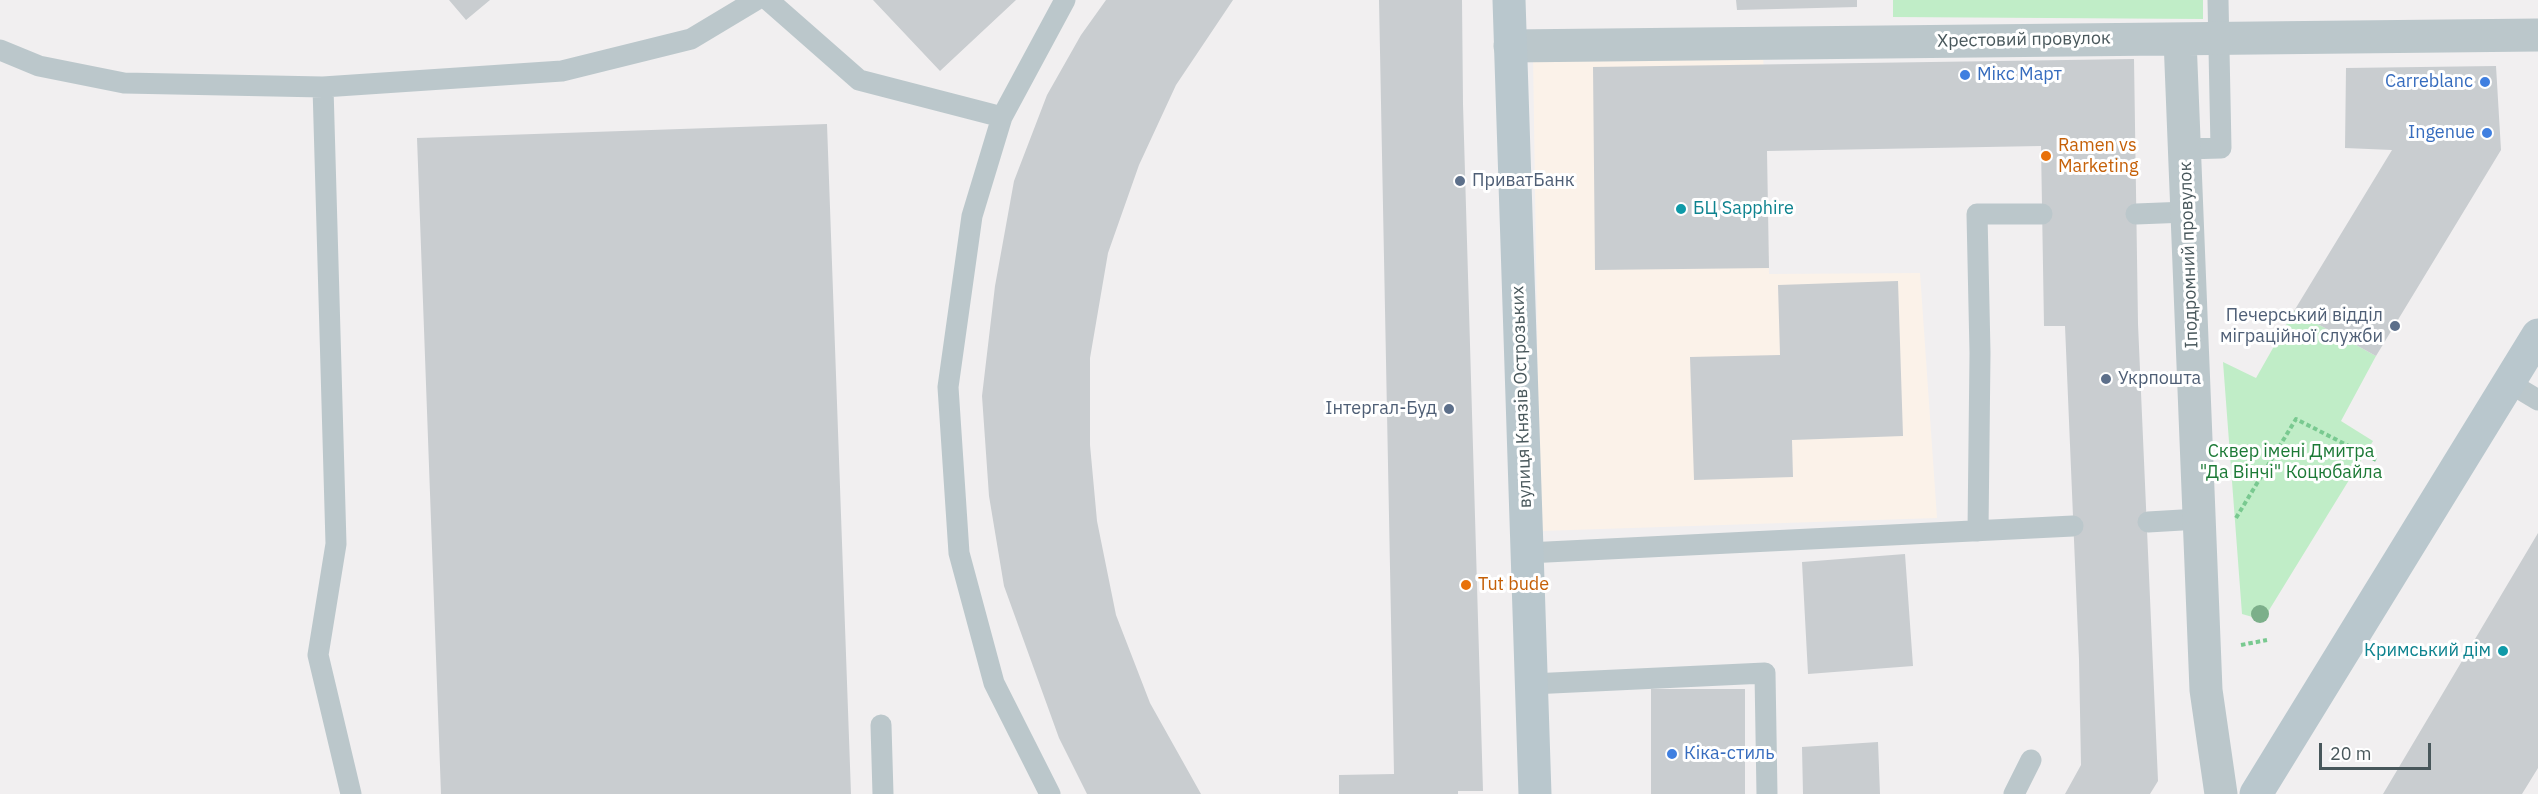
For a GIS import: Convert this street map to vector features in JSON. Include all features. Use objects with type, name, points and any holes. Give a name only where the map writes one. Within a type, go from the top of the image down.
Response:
[{"type":"main road","name":"вулиця Князів Острозьких","points":[[1509,0],[1535,794]]},
{"type":"main road","points":[[2256,794],[2538,335]]},
{"type":"street","name":"Хрестовий провулок","points":[[1510,46],[2538,35]]},
{"type":"street","name":"Іподромний провулок","points":[[2180,39],[2187,212],[2215,519],[2206,690],[2221,794]]},
{"type":"lane","points":[[0,50],[39,66],[123,83],[323,87],[562,71],[690,39],[756,0]]},
{"type":"lane","points":[[768,0],[859,80],[1002,117]]},
{"type":"lane","points":[[1050,794],[993,683],[959,553],[948,387],[972,216],[1002,117],[1065,0]]},
{"type":"lane","points":[[2185,150],[2221,148],[2218,0]]},
{"type":"lane","points":[[323,87],[336,544],[318,655],[351,794]]},
{"type":"lane","points":[[2136,214],[2187,212]]},
{"type":"lane","points":[[1978,531],[1980,353],[1977,214],[2042,214]]},
{"type":"lane","points":[[2508,382],[2538,400]]},
{"type":"lane","points":[[2148,522],[2215,519]]},
{"type":"lane","points":[[1527,553],[2073,526]]},
{"type":"lane","points":[[1531,684],[1766,673],[1767,794]]},
{"type":"lane","points":[[881,725],[883,794]]},
{"type":"lane","points":[[2014,794],[2031,760]]},
{"type":"path","points":[[2215,519],[2237,518],[2295,419],[2376,460]]},
{"type":"path","points":[[2234,646],[2267,640]]},
{"type":"shaded area","points":[[1763,49],[1769,274],[1920,273],[1937,518],[1540,531],[1533,54]]},
{"type":"green space","points":[[1893,0],[2203,0],[2203,19],[1893,17]]},
{"type":"green space","name":"Сквер імені Дмитра \"Да Вінчі\" Коцюбайла","points":[[2294,311],[2376,356],[2341,421],[2373,441],[2263,620],[2242,614],[2223,362],[2256,378]]},
{"type":"building","points":[[449,0],[490,0],[466,20]]},
{"type":"building","points":[[873,0],[1016,0],[940,71]]},
{"type":"building","points":[[1106,0],[1233,0],[1176,85],[1139,165],[1108,253],[1090,358],[1090,445],[1097,521],[1116,615],[1150,703],[1201,794],[1087,794],[1059,738],[1004,586],[989,496],[982,396],[995,286],[1014,181],[1047,95],[1081,35]]},
{"type":"building","points":[[1379,0],[1462,0],[1483,791],[1458,791],[1458,794],[1339,794],[1339,775],[1394,774]]},
{"type":"building","points":[[1736,0],[1857,0],[1857,7],[1737,10]]},
{"type":"building","points":[[2134,59],[2138,324],[2158,781],[2150,794],[2065,794],[2081,765],[2079,659],[2065,326],[2044,326],[2041,146],[1767,151],[1769,268],[1595,270],[1593,67]]},
{"type":"building","points":[[2496,66],[2501,150],[2376,356],[2294,311],[2392,150],[2345,148],[2346,68]]},
{"type":"building","points":[[827,124],[851,794],[441,794],[417,138]]},
{"type":"building","points":[[1898,281],[1903,436],[1792,440],[1793,477],[1694,480],[1690,357],[1780,355],[1778,285]]},
{"type":"building","name":"Кримський дім","points":[[2538,533],[2538,768],[2522,794],[2383,794]]},
{"type":"building","points":[[1905,554],[1913,666],[1808,674],[1802,562]]},
{"type":"building","points":[[1651,689],[1745,689],[1745,794],[1651,794]]},
{"type":"building","points":[[1878,742],[1880,794],[1803,794],[1802,747]]},
{"type":"place","name":"Мікс Март","points":[[1965,75]]},
{"type":"place","name":"Carreblanc","points":[[2485,82]]},
{"type":"place","name":"Ingenue","points":[[2487,133]]},
{"type":"place","name":"Ramen vs Marketing","points":[[2046,156]]},
{"type":"place","name":"ПриватБанк","points":[[1460,181]]},
{"type":"place","name":"БЦ Sapphire","points":[[1681,209]]},
{"type":"place","name":"Печерський відділ міграційної служби","points":[[2395,326]]},
{"type":"place","name":"Укрпошта","points":[[2106,379]]},
{"type":"place","name":"Інтергал-Буд","points":[[1449,409]]},
{"type":"place","name":"Tut bude","points":[[1466,585]]},
{"type":"place","name":"Кримський дім","points":[[2503,651]]},
{"type":"place","name":"Кіка-стиль","points":[[1672,754]]}]
